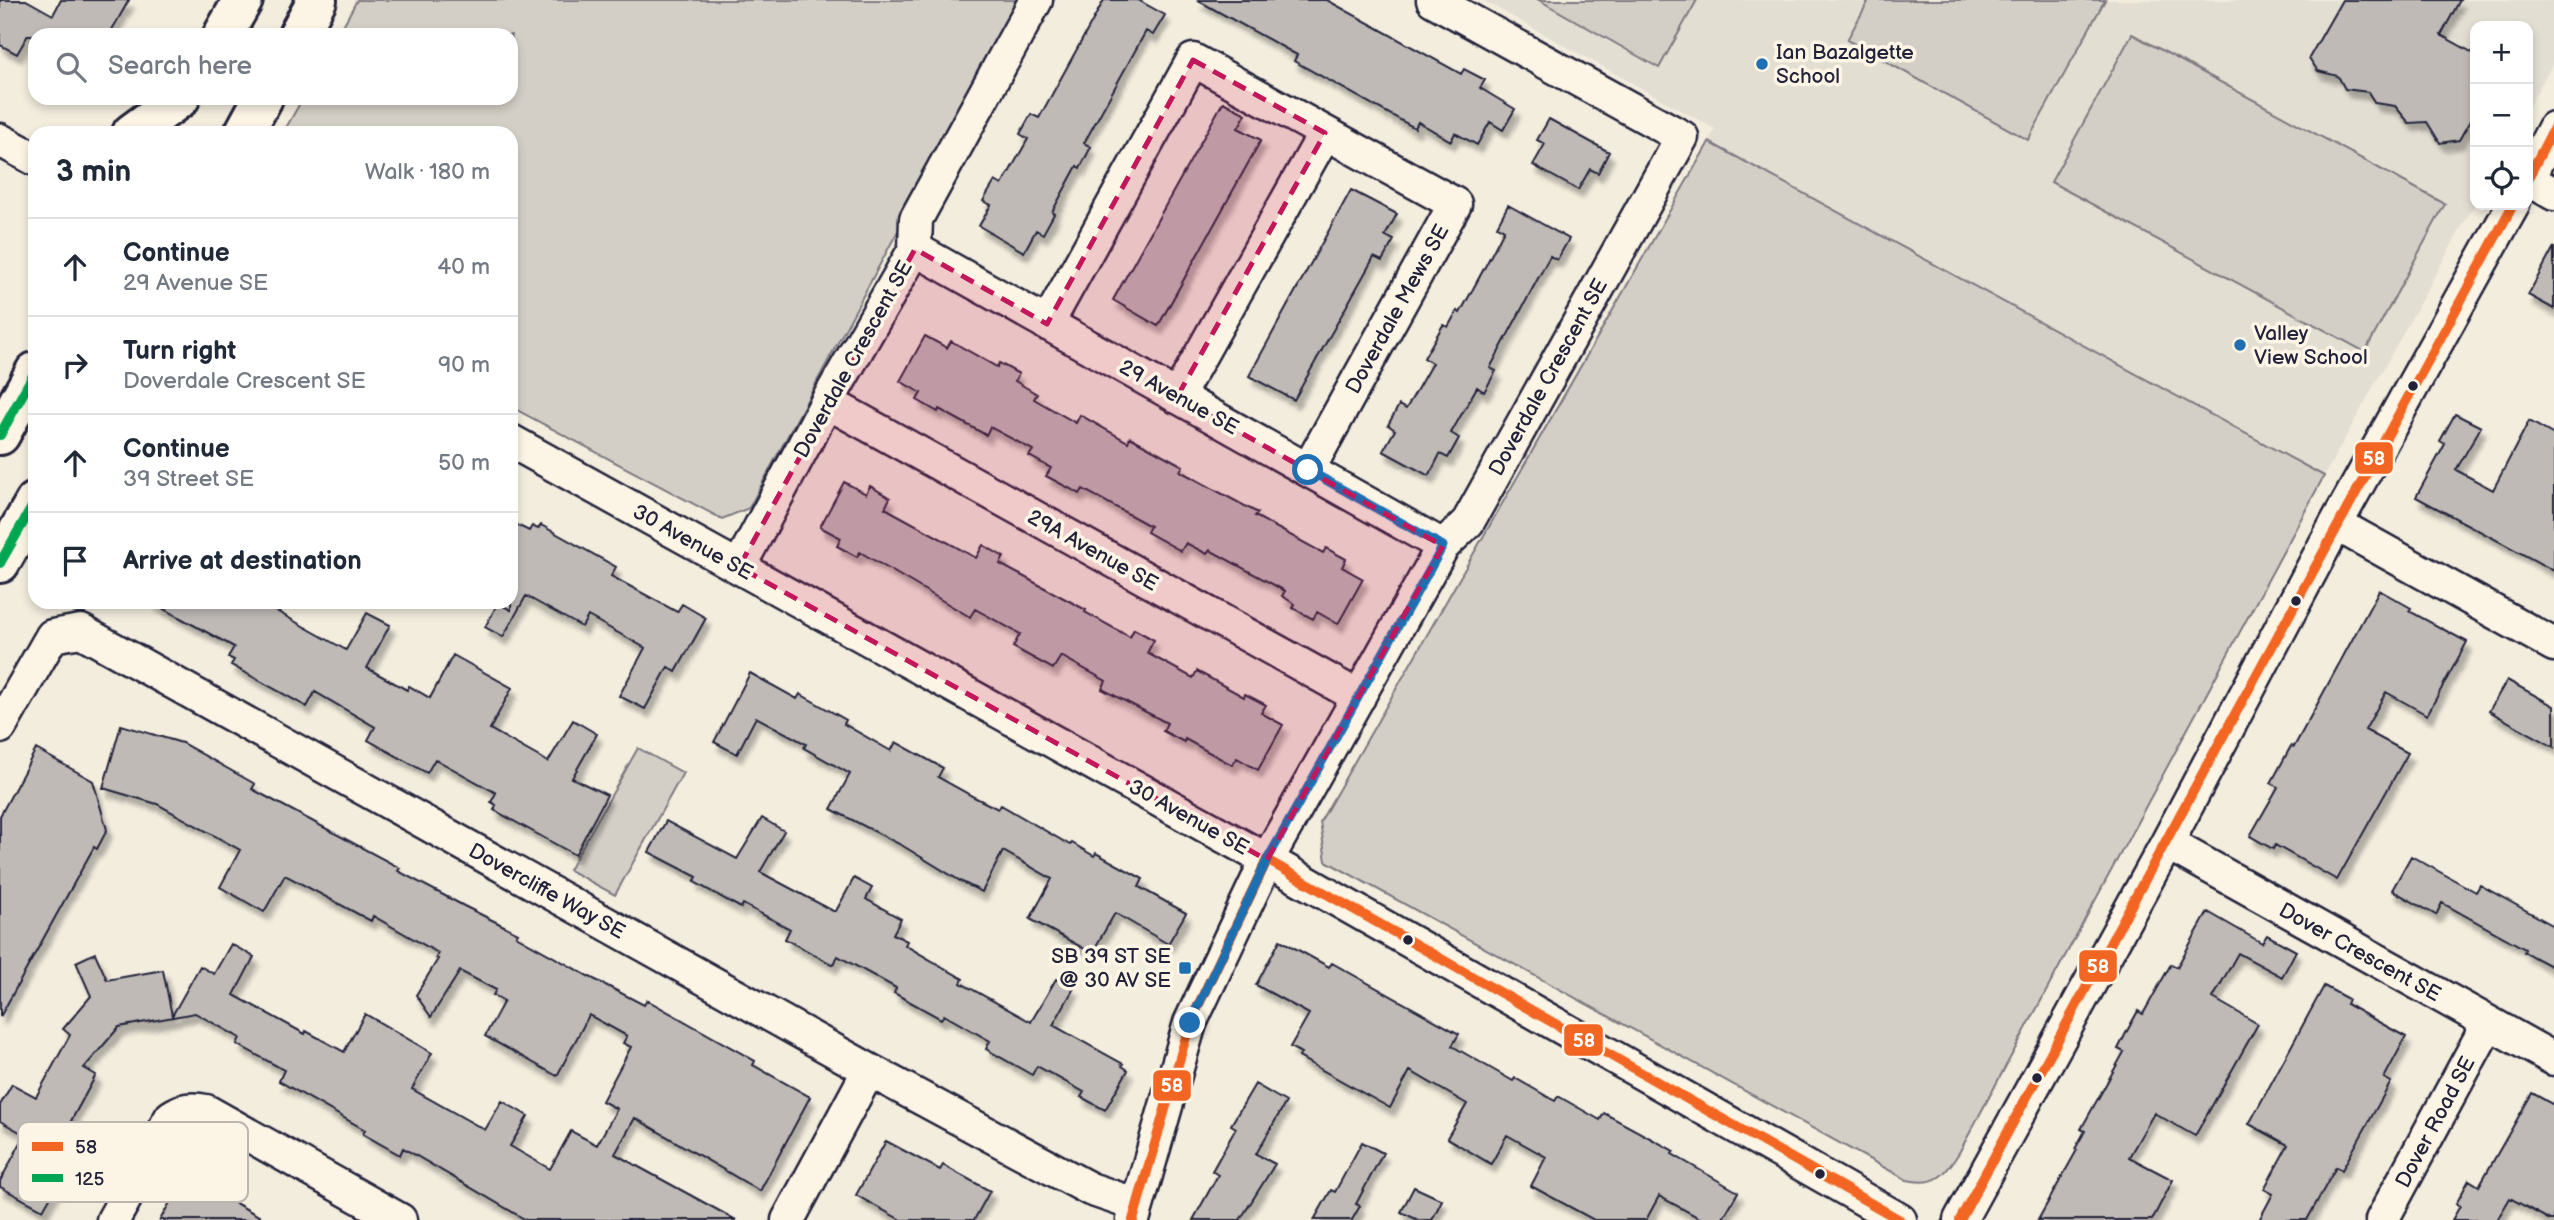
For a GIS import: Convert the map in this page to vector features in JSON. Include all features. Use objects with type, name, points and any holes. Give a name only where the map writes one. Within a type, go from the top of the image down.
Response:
[{"type":"main road","points":[[227,28],[243,0]]},
{"type":"main road","points":[[302,28],[317,0]]},
{"type":"main road","points":[[142,126],[170,105]]},
{"type":"main road","points":[[172,126],[184,105]]},
{"type":"main road","points":[[248,126],[259,105]]},
{"type":"main road","points":[[0,435],[28,385]]},
{"type":"main road","points":[[0,563],[28,514]]},
{"type":"street","name":"Doverdale Crescent SE","points":[[739,567],[827,402],[915,249],[916,219],[1036,0]]},
{"type":"street","name":"Doverdale Crescent SE","points":[[1135,1212],[1190,1023],[1267,860],[1443,546],[1468,522],[1682,137],[1433,0]]},
{"type":"street","name":"Doverdale Mews SE","points":[[1047,324],[1193,60],[1455,204],[1308,470]]},
{"type":"street","points":[[2533,169],[2554,128]]},
{"type":"street","points":[[1177,397],[1325,133]]},
{"type":"street","points":[[0,140],[28,155]]},
{"type":"street","points":[[2533,182],[2554,194]]},
{"type":"street","points":[[1960,1220],[2167,843],[2336,524],[2510,210]]},
{"type":"street","name":"29 Avenue SE","points":[[915,249],[1443,546]]},
{"type":"street","name":"29A Avenue SE","points":[[827,402],[1359,697]]},
{"type":"street","name":"30 Avenue SE","points":[[518,445],[1267,860],[1900,1220]]},
{"type":"street","points":[[2336,524],[2554,645]]},
{"type":"street","name":"Dovercliffe Way SE","points":[[0,727],[52,636],[81,631],[869,1070],[1135,1212]]},
{"type":"street","name":"Dover Crescent SE","points":[[2167,843],[2554,1059]]},
{"type":"street","name":"Dover Road SE","points":[[2382,1220],[2488,1024]]},
{"type":"street","points":[[788,1220],[869,1070]]},
{"type":"street","points":[[168,1122],[180,1111],[192,1108],[206,1111],[226,1122]]},
{"type":"street","points":[[248,1135],[400,1220]]},
{"type":"street","points":[[113,1220],[123,1202]]},
{"type":"highlighted area","points":[[1193,60],[1325,133],[1177,397],[1443,546],[1267,860],[739,567],[915,249],[1047,324]]},
{"type":"shaded area","points":[[357,0],[1022,0],[749,508],[722,519],[518,411],[518,126],[287,126],[299,105],[518,105],[518,28],[342,28]]},
{"type":"shaded area","name":"Valley View School","points":[[1482,0],[2554,0],[2554,61],[2533,99],[2533,21],[2470,21],[2471,210],[2324,476],[1709,142],[1715,129]]},
{"type":"shaded area","points":[[1539,0],[1697,0],[1659,68]]},
{"type":"shaded area","points":[[1869,0],[2105,0],[2028,140],[1847,40]]},
{"type":"shaded area","points":[[2132,34],[2445,204],[2365,352],[2051,182]]},
{"type":"shaded area","points":[[1709,142],[2324,476],[1960,1151],[1940,1177],[1926,1182],[1907,1180],[1326,861],[1320,822]]},
{"type":"shaded area","points":[[638,748],[683,773],[615,895],[569,870]]},
{"type":"building","points":[[0,0],[26,0],[53,15],[61,0],[129,0],[113,28],[28,28],[28,35],[17,54],[0,45]]},
{"type":"building","points":[[1104,0],[1138,0],[1165,15],[1153,35],[1146,31],[1084,143],[1091,147],[1080,168],[1077,166],[1043,234],[1036,230],[1024,252],[979,226],[991,205],[983,201],[995,181],[1002,185],[1028,139],[1020,134],[1031,114],[1039,118]]},
{"type":"building","points":[[1197,0],[1327,0],[1461,74],[1464,69],[1485,80],[1480,88],[1515,109],[1503,130],[1490,122],[1477,145],[1455,133],[1451,141],[1418,122],[1415,128],[1294,61],[1297,55]]},
{"type":"building","points":[[2342,0],[2460,0],[2441,35],[2470,51],[2470,121],[2459,140],[2440,143],[2427,122],[2409,123],[2395,106],[2375,103],[2368,92],[2345,89],[2338,76],[2318,71],[2309,58]]},
{"type":"building","points":[[1223,102],[1246,114],[1238,128],[1261,140],[1158,326],[1113,300]]},
{"type":"building","points":[[1549,119],[1609,152],[1598,173],[1590,169],[1578,190],[1533,165],[1545,144],[1537,140]]},
{"type":"building","points":[[1351,190],[1397,214],[1385,236],[1394,240],[1382,261],[1374,257],[1294,400],[1249,376]]},
{"type":"building","points":[[1508,205],[1569,239],[1557,260],[1550,256],[1490,368],[1496,371],[1484,392],[1477,387],[1451,433],[1459,438],[1448,458],[1440,454],[1429,476],[1383,451],[1395,430],[1388,425],[1399,405],[1406,409],[1432,363],[1424,358],[1443,325],[1448,327],[1457,311],[1460,313],[1504,230],[1497,226]]},
{"type":"building","points":[[2554,247],[2554,309],[2528,295]]},
{"type":"building","points":[[925,336],[947,348],[951,341],[997,367],[999,363],[1019,374],[1015,381],[1037,394],[1034,399],[1076,423],[1080,415],[1128,442],[1130,437],[1183,466],[1180,471],[1258,513],[1255,516],[1323,553],[1326,548],[1346,559],[1342,567],[1363,579],[1338,624],[1317,612],[1313,619],[1293,608],[1295,604],[1282,596],[1285,591],[1210,550],[1207,554],[1186,543],[1181,551],[1147,532],[1150,526],[1083,489],[1080,494],[1046,476],[1051,468],[1029,456],[1033,450],[990,427],[986,435],[917,400],[921,393],[900,381]]},
{"type":"building","points":[[2455,414],[2481,427],[2456,470],[2493,490],[2529,421],[2554,435],[2554,571],[2416,497],[2445,444],[2440,441]]},
{"type":"building","points":[[844,482],[866,494],[870,486],[890,498],[885,508],[976,558],[983,545],[1004,557],[1000,564],[1130,637],[1134,629],[1154,640],[1147,653],[1193,678],[1197,671],[1244,697],[1245,694],[1266,705],[1261,713],[1283,725],[1258,770],[1237,758],[1232,765],[1185,739],[1184,742],[1163,731],[1167,723],[1102,689],[1106,681],[1061,656],[1053,669],[1013,647],[1020,634],[975,609],[970,617],[860,552],[857,557],[837,546],[841,538],[820,527]]},
{"type":"building","points":[[541,525],[616,567],[611,576],[677,612],[682,604],[706,618],[676,672],[668,667],[645,709],[619,696],[645,648],[588,616],[582,627],[526,596],[503,637],[485,627],[495,609],[518,609],[518,526],[529,531],[532,526],[538,529]]},
{"type":"building","points":[[2379,590],[2411,608],[2409,611],[2467,642],[2427,715],[2386,692],[2365,730],[2408,753],[2337,880],[2275,845],[2273,849],[2250,836],[2278,787],[2271,783],[2291,746],[2294,747]]},
{"type":"building","points":[[164,609],[273,609],[346,650],[367,613],[390,625],[367,668],[407,690],[409,686],[430,698],[453,655],[512,688],[490,729],[548,762],[573,720],[597,734],[572,778],[607,795],[575,855],[494,810],[496,805],[491,802],[496,793],[435,759],[427,773],[368,740],[375,727],[315,692],[307,707],[231,665],[234,660],[228,657],[234,647]]},
{"type":"building","points":[[750,673],[797,699],[800,694],[846,720],[844,724],[891,751],[896,742],[943,768],[938,777],[974,797],[998,809],[1001,805],[1070,845],[1072,843],[1094,856],[1096,853],[1143,879],[1139,887],[1186,913],[1168,944],[1115,913],[1092,953],[1030,919],[1052,879],[1003,851],[982,892],[962,882],[903,846],[831,809],[850,774],[804,748],[806,744],[756,717],[737,754],[714,742]]},
{"type":"building","points":[[2507,680],[2554,706],[2554,747],[2489,711]]},
{"type":"building","points":[[121,725],[182,743],[255,784],[252,789],[400,868],[398,871],[518,933],[516,936],[588,976],[644,1005],[647,1000],[755,1061],[753,1065],[810,1097],[760,1191],[635,1118],[615,1154],[736,1220],[526,1220],[403,1148],[400,1155],[363,1134],[365,1130],[279,1081],[284,1070],[237,1044],[240,1038],[195,1013],[119,1027],[84,1068],[96,1075],[73,1122],[18,1122],[18,1131],[0,1121],[0,1105],[12,1084],[36,1097],[70,1035],[63,1029],[91,996],[76,962],[95,953],[107,980],[163,970],[172,1016],[200,966],[214,974],[231,944],[254,957],[234,995],[344,1052],[365,1014],[432,1053],[412,1089],[485,1130],[502,1101],[528,1116],[510,1146],[550,1169],[571,1131],[597,1145],[617,1109],[602,1101],[631,1047],[623,1043],[627,1036],[589,1015],[557,1076],[485,1036],[504,1001],[493,995],[496,990],[460,971],[431,1017],[416,995],[438,959],[438,953],[373,916],[371,921],[285,875],[264,912],[220,887],[240,850],[157,804],[103,788]]},
{"type":"building","points":[[36,749],[93,781],[107,830],[97,849],[94,847],[0,1017],[0,816]]},
{"type":"building","points":[[762,818],[784,831],[760,872],[833,911],[836,911],[854,878],[872,888],[866,899],[901,919],[893,934],[907,941],[905,945],[963,979],[961,983],[1031,1022],[1056,979],[1074,988],[1053,1025],[1123,1064],[1128,1070],[1105,1110],[1081,1097],[1084,1092],[1037,1066],[1032,1075],[986,1049],[990,1041],[944,1015],[941,1019],[894,993],[896,988],[838,956],[833,965],[785,939],[790,929],[743,904],[741,908],[694,882],[697,877],[649,852],[666,821],[737,859]]},
{"type":"building","points":[[2411,856],[2476,892],[2480,885],[2554,926],[2554,968],[2442,903],[2436,915],[2392,890]]},
{"type":"building","points":[[2208,912],[2262,943],[2267,935],[2296,951],[2282,977],[2238,953],[2213,998],[2258,1024],[2195,1136],[2154,1113],[2129,1157],[2173,1180],[2152,1220],[2038,1220],[2077,1150],[2075,1149],[2085,1131],[2081,1129],[2124,1052],[2118,1049],[2138,1011],[2143,1014],[2171,964],[2177,967]]},
{"type":"building","points":[[1280,940],[1329,967],[1332,963],[1459,1034],[1452,1046],[1513,1081],[1515,1078],[1555,1101],[1558,1096],[1600,1120],[1604,1113],[1674,1151],[1672,1154],[1738,1192],[1722,1220],[1703,1220],[1659,1196],[1646,1220],[1594,1220],[1531,1186],[1546,1157],[1507,1135],[1491,1164],[1447,1138],[1467,1104],[1410,1071],[1390,1108],[1299,1057],[1301,1053],[1290,1047],[1309,1014],[1256,985]]},
{"type":"building","points":[[2324,986],[2348,999],[2346,1004],[2406,1037],[2384,1078],[2391,1082],[2342,1170],[2336,1167],[2307,1220],[2259,1220],[2273,1194],[2264,1189],[2288,1145],[2249,1124]]},
{"type":"building","points":[[1255,1084],[1286,1102],[1256,1154],[1275,1164],[1240,1220],[1193,1220],[1218,1175],[1212,1171],[1236,1128],[1231,1125]]},
{"type":"building","points":[[2532,1093],[2554,1105],[2554,1220],[2510,1198],[2497,1220],[2452,1220],[2460,1206],[2456,1204],[2469,1180],[2479,1186]]},
{"type":"building","points":[[886,1141],[940,1170],[943,1165],[990,1191],[974,1220],[901,1220],[856,1195]]},
{"type":"building","points":[[1362,1142],[1383,1153],[1356,1204],[1360,1206],[1352,1220],[1314,1220],[1331,1190],[1335,1192]]},
{"type":"building","points":[[18,1148],[18,1197],[0,1187],[0,1181]]},
{"type":"building","points":[[1414,1187],[1442,1200],[1432,1220],[1418,1220],[1401,1212]]},
{"type":"building","points":[[28,1202],[48,1202],[43,1210]]},
{"type":"building","points":[[170,1202],[233,1202],[266,1220],[160,1220]]},
{"type":"transit line","name":"58","points":[[2533,168],[2554,128]]},
{"type":"transit line","name":"58","points":[[1960,1220],[2510,210]]},
{"type":"transit line","name":"125","points":[[0,435],[28,385]]},
{"type":"transit line","name":"125","points":[[0,563],[28,514]]},
{"type":"transit line","name":"58","points":[[1267,860],[1900,1220]]},
{"type":"transit line","name":"58","points":[[1133,1220],[1190,1023],[1267,860]]},
{"type":"place","name":"Ian Bazalgette School","points":[[1762,64]]},
{"type":"place","name":"Valley View School","points":[[2240,345]]},
{"type":"place","name":"SB 39 ST SE @ 30 AV SE","points":[[1185,968]]},
{"type":"route","points":[[1190,1023],[1267,860],[1443,546],[1308,470]]}]
